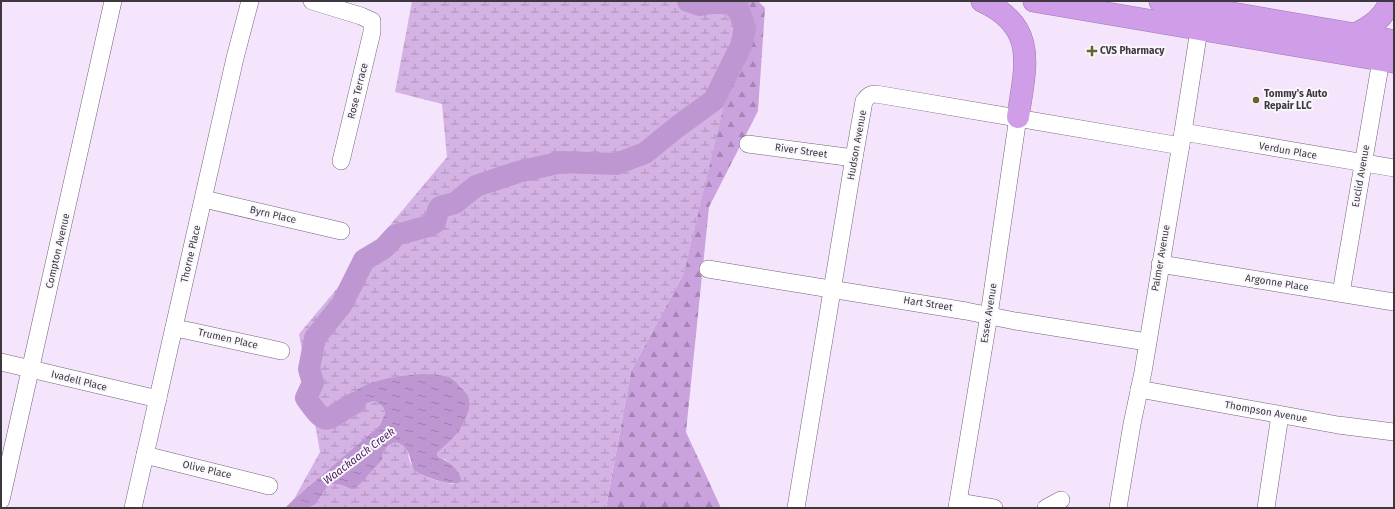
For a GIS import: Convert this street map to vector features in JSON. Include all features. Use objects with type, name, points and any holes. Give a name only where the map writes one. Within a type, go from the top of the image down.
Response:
[{"type":"highway","points":[[982,1],[1002,12],[1012,22],[1020,34],[1024,48],[1025,62],[1018,117]]},
{"type":"highway","points":[[1034,1],[1387,61]]},
{"type":"highway","points":[[1160,1],[1202,4],[1394,41]]},
{"type":"highway","points":[[1356,34],[1374,24],[1381,18],[1391,1]]},
{"type":"street","name":"Compton Avenue","points":[[1,500],[114,1]]},
{"type":"street","name":"Thorne Place","points":[[133,508],[235,58],[250,1]]},
{"type":"street","name":"Rose Terrace","points":[[312,1],[361,16],[372,21],[372,32],[341,161]]},
{"type":"street","name":"Palmer Avenue","points":[[1118,508],[1182,139],[1202,4]]},
{"type":"street","name":"Euclid Avenue","points":[[1341,293],[1363,164],[1387,61]]},
{"type":"street","name":"Hudson Avenue","points":[[796,508],[864,101],[871,94],[1018,117],[1182,139]]},
{"type":"street","name":"Essex Avenue","points":[[958,505],[989,315],[1018,117]]},
{"type":"street","name":"Verdun Place","points":[[1182,139],[1394,168]]},
{"type":"street","name":"River Street","points":[[748,144],[854,158]]},
{"type":"street","name":"Byrn Place","points":[[204,199],[341,231]]},
{"type":"street","name":"Argonne Place","points":[[1160,264],[1394,302]]},
{"type":"street","name":"Hart Street","points":[[708,269],[832,288],[1147,342]]},
{"type":"street","name":"Trumen Place","points":[[174,328],[281,351]]},
{"type":"street","name":"Ivadell Place","points":[[1,362],[158,399]]},
{"type":"street","name":"Thompson Avenue","points":[[1139,389],[1338,425],[1394,432]]},
{"type":"street","points":[[1266,508],[1280,415]]},
{"type":"street","name":"Olive Place","points":[[145,455],[269,486]]},
{"type":"street","points":[[1046,508],[1061,500]]},
{"type":"street","points":[[958,505],[994,508]]},
{"type":"green space","points":[[412,1],[692,1],[738,22],[722,114],[684,273],[631,371],[606,508],[308,508],[316,504],[329,484],[342,485],[348,488],[376,466],[382,460],[383,452],[388,446],[395,442],[406,448],[412,465],[421,473],[437,481],[454,484],[460,476],[446,460],[438,457],[437,453],[448,443],[470,404],[468,395],[457,383],[354,392],[330,419],[364,404],[375,401],[383,407],[385,413],[380,425],[294,499],[320,452],[299,334],[447,157],[442,104],[395,92]]},
{"type":"green space","points":[[692,1],[758,1],[765,8],[758,111],[709,207],[686,432],[721,508],[606,508],[631,371],[684,273],[738,22]]},
{"type":"water","points":[[422,374],[449,377],[468,395],[470,404],[466,418],[459,431],[437,453],[438,457],[446,461],[457,470],[461,478],[461,482],[444,482],[424,476],[414,470],[410,456],[404,446],[395,442],[388,446],[383,452],[382,460],[359,485],[353,489],[342,485],[329,484],[316,504],[308,508],[285,508],[380,425],[385,413],[383,407],[375,401],[364,404],[329,419],[354,392],[361,387],[378,381]]},
{"type":"waterway","name":"Waackaack Creek","points":[[355,403],[333,417],[324,418],[319,415],[306,398],[313,383],[309,369],[315,338],[342,304],[364,260],[384,248],[396,235],[429,226],[434,223],[440,207],[455,203],[476,186],[518,172],[562,162],[616,164],[645,153],[714,100],[741,46],[745,28],[736,3],[712,3],[700,5],[688,1]]},
{"type":"place","name":"CVS Pharmacy","points":[[1092,51]]},
{"type":"place","name":"Tommy's Auto Repair LLC","points":[[1256,100]]}]
